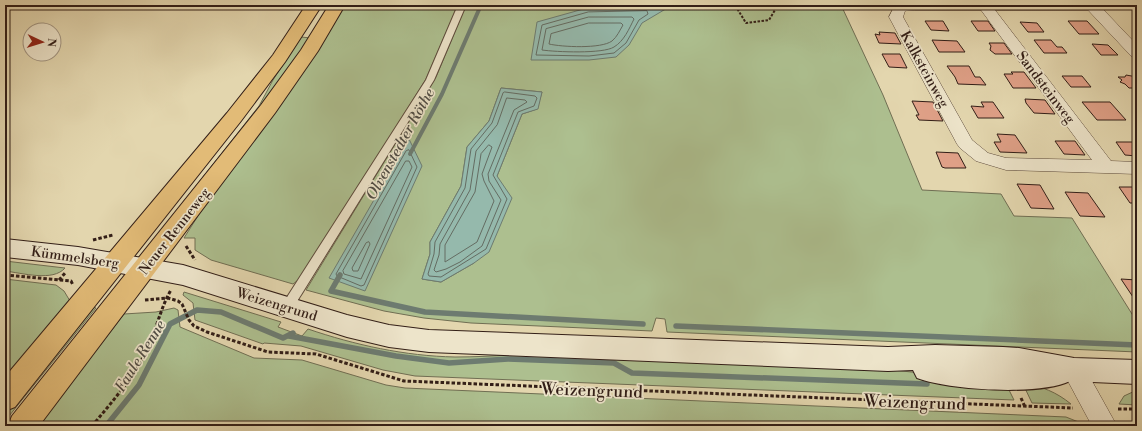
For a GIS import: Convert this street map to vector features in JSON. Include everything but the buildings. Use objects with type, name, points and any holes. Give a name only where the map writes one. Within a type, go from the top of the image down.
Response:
[{"type":"main road","name":"Neuer Renneweg","points":[[5,398],[234,117],[297,33],[314,5]]},
{"type":"main road","name":"Neuer Renneweg","points":[[22,426],[268,109],[321,32],[337,5]]},
{"type":"main road","name":"Kümmelsberg","points":[[5,248],[62,254],[145,268]]},
{"type":"main road","name":"Weizengrund","points":[[145,268],[192,278],[286,308],[368,331],[429,341],[888,359],[930,370],[1029,378],[1074,370],[1137,372]]},
{"type":"street","name":"Sandsteinweg","points":[[986,6],[1106,167]]},
{"type":"street","name":"Kalksteinweg","points":[[1091,6],[907,7],[899,8],[896,18],[966,144],[982,157],[1006,164],[1137,168]]},
{"type":"street","points":[[1091,6],[1137,54]]},
{"type":"street","points":[[1074,370],[1111,417]]},
{"type":"lane","points":[[286,308],[430,80],[462,5]]},
{"type":"path","points":[[737,5],[738,10],[746,23],[770,20],[775,8],[778,5]]},
{"type":"path","points":[[59,280],[69,268]]},
{"type":"path","name":"Kümmelsberg","points":[[5,275],[71,281],[76,291]]},
{"type":"path","points":[[92,426],[128,384],[151,340],[166,298],[172,289]]},
{"type":"path","points":[[139,301],[166,298]]},
{"type":"path","name":"Weizengrund","points":[[166,298],[178,300],[184,308],[189,321],[196,327],[207,332],[268,352],[316,354],[404,381],[1075,408]]},
{"type":"path","points":[[1111,417],[1137,409]]},
{"type":"green space","points":[[345,5],[458,5],[426,79],[302,277],[293,284],[211,260],[195,250],[195,238],[184,238],[203,208],[287,95]]},
{"type":"green space","points":[[466,5],[841,5],[883,95],[922,190],[1001,194],[1014,216],[1072,218],[1137,322],[1137,352],[667,332],[665,319],[656,318],[652,331],[471,323],[424,318],[384,311],[306,290],[436,77]],"holes":[[[501,88],[542,92],[537,109],[522,114],[497,176],[474,263],[441,282],[422,279],[430,254],[430,242],[461,186],[467,147],[489,121]]]},
{"type":"green space","points":[[301,37],[311,38],[275,90],[161,235],[158,234],[259,106],[273,80]]},
{"type":"green space","points":[[5,261],[65,268],[53,275],[28,275],[5,271]]},
{"type":"green space","points":[[5,279],[56,285],[64,291],[70,301],[5,385]]},
{"type":"green space","points":[[184,292],[281,322],[278,327],[302,336],[308,329],[362,345],[399,352],[455,357],[511,355],[874,368],[1005,382],[1014,400],[415,376],[383,370],[301,346],[263,344],[195,320],[193,303],[183,295]]},
{"type":"green space","points":[[92,307],[96,308],[5,421],[5,414]]},
{"type":"green space","points":[[174,308],[178,310],[180,327],[254,358],[302,360],[386,385],[405,388],[1066,417],[1081,423],[1083,426],[38,426],[124,314],[156,312]]},
{"type":"green space","points":[[1023,384],[1048,390],[1071,404],[1032,403]]},
{"type":"green space","points":[[1137,390],[1137,405],[1119,404],[1124,396]]},
{"type":"water","points":[[669,7],[642,23],[629,45],[616,57],[589,60],[531,60],[537,22],[587,8]]},
{"type":"water","points":[[501,88],[542,92],[538,109],[522,114],[497,176],[512,198],[489,252],[474,263],[441,282],[422,279],[430,254],[430,242],[461,186],[467,147],[489,121]]},
{"type":"water","points":[[409,139],[422,166],[365,291],[329,278]]},
{"type":"waterway","name":"Olvenstedter Röthe","points":[[410,154],[442,94],[481,5]]},
{"type":"waterway","points":[[340,275],[331,291],[425,312],[643,324]]},
{"type":"waterway","name":"Faule Renne","points":[[106,426],[139,385],[170,324],[197,310],[221,312],[283,338],[293,333]]},
{"type":"waterway","points":[[676,326],[1137,345]]},
{"type":"waterway","points":[[289,336],[396,356],[449,363],[508,359],[614,363],[632,373],[927,384]]}]
